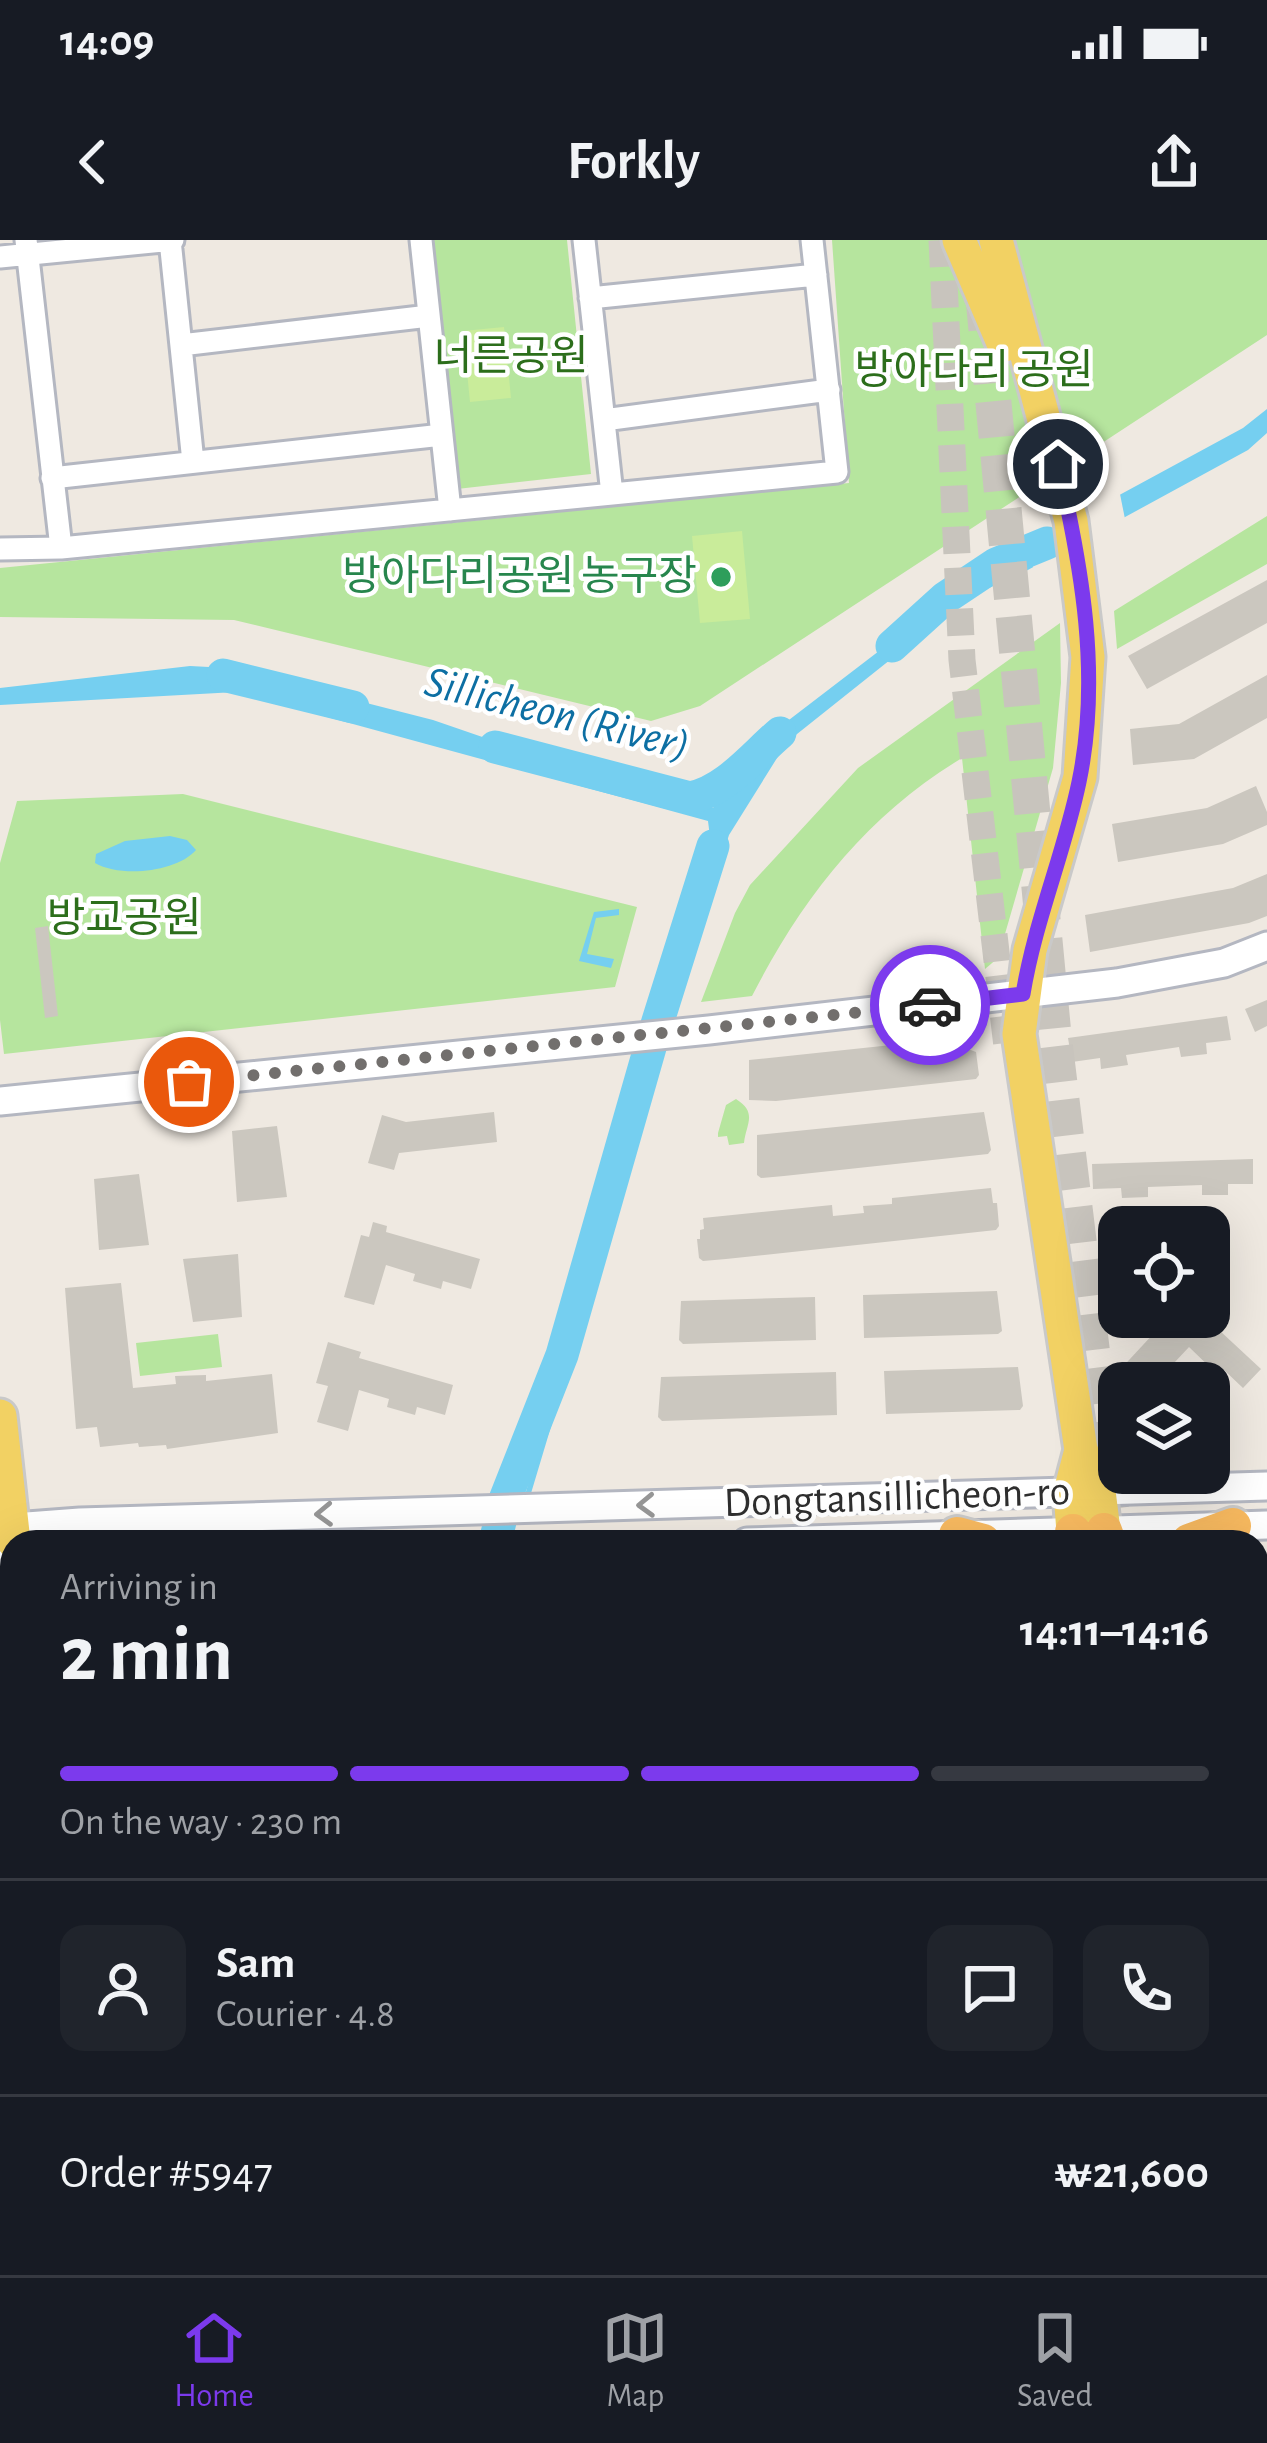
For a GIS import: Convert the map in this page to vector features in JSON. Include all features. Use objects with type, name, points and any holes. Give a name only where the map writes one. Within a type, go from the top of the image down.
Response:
[{"type":"main road","points":[[959,240],[1013,366],[1036,397]]},
{"type":"main road","points":[[996,240],[1058,464],[1083,592],[1089,692],[1080,777],[1030,950],[1018,1034],[1089,1530]]},
{"type":"main road","points":[[0,1416],[9,1530]]},
{"type":"street","points":[[0,257],[26,247],[171,240],[193,462]]},
{"type":"street","points":[[422,240],[450,510]]},
{"type":"street","points":[[584,240],[612,494]]},
{"type":"street","points":[[0,549],[61,548],[837,472],[812,240]]},
{"type":"street","points":[[26,247],[61,548]]},
{"type":"street","points":[[590,298],[816,275]]},
{"type":"street","points":[[181,345],[429,316]]},
{"type":"street","points":[[604,420],[829,390]]},
{"type":"street","points":[[52,478],[442,435]]},
{"type":"street","points":[[0,1101],[1023,994],[1173,975],[1267,946]]},
{"type":"street","name":"Dongtansillicheon-ro","points":[[50,1530],[441,1511],[1267,1486]]},
{"type":"street","name":"Dongtansillicheon-ro","points":[[1192,1530],[1250,1526]]},
{"type":"green space","name":"너른공원","points":[[431,240],[567,240],[591,474],[457,489]]},
{"type":"green space","name":"방아다리 공원","points":[[832,240],[1267,240],[1267,335],[700,706],[651,721],[234,620],[0,617],[0,568],[849,483]]},
{"type":"green space","points":[[504,327],[511,398],[470,402],[463,331]]},
{"type":"green space","points":[[1267,516],[1267,564],[1117,649],[1114,611]]},
{"type":"green space","name":"방아다리공원 농구장","points":[[742,531],[750,619],[700,623],[692,536]]},
{"type":"green space","points":[[1060,623],[1061,683],[1053,768],[998,958],[985,969],[962,758],[896,806],[840,862],[793,925],[752,996],[701,1002],[750,885],[858,768]]},
{"type":"green space","name":"방교공원","points":[[183,794],[637,907],[615,987],[4,1054],[0,863],[17,801]]},
{"type":"green space","points":[[736,1099],[747,1109],[749,1119],[744,1143],[729,1145],[727,1136],[718,1137],[718,1133],[726,1105]]},
{"type":"green space","points":[[218,1334],[222,1367],[140,1376],[136,1343]]},
{"type":"water","points":[[1267,409],[1267,433],[1248,450],[969,597],[787,742],[729,835],[669,1023],[665,1023],[711,845],[708,821],[236,692],[0,705],[0,688],[190,666],[247,669],[262,682],[323,699],[339,696],[433,720],[575,769],[613,791],[713,808],[768,736],[879,651],[1029,544],[1243,428]]},
{"type":"water","points":[[170,836],[187,840],[196,850],[176,863],[148,870],[119,870],[95,863],[96,854],[125,841]]},
{"type":"water","points":[[619,909],[619,915],[596,918],[587,954],[614,959],[611,968],[579,961],[594,912]]},
{"type":"water","points":[[657,1043],[666,1043],[523,1520],[518,1519]]},
{"type":"pier","points":[[1119,489],[1126,524],[1034,573],[1028,538]]},
{"type":"building","points":[[1267,580],[1267,623],[1147,689],[1128,656]]},
{"type":"building","points":[[1267,675],[1267,718],[1194,759],[1133,765],[1130,729],[1179,724]]},
{"type":"building","points":[[1256,786],[1267,825],[1223,844],[1118,862],[1112,824],[1207,808]]},
{"type":"building","points":[[1267,874],[1267,916],[1090,952],[1085,915],[1233,888]]},
{"type":"building","points":[[48,926],[58,1016],[45,1018],[35,928]]},
{"type":"building","points":[[1267,1000],[1267,1026],[1255,1032],[1245,1009]]},
{"type":"building","points":[[1227,1016],[1231,1040],[1206,1043],[1207,1054],[1181,1057],[1179,1047],[1126,1055],[1128,1065],[1101,1069],[1100,1058],[1072,1062],[1068,1038]]},
{"type":"building","points":[[967,1037],[968,1049],[976,1052],[976,1079],[749,1100],[749,1060]]},
{"type":"building","points":[[494,1112],[497,1142],[399,1153],[394,1170],[368,1163],[382,1115],[406,1122]]},
{"type":"building","points":[[984,1112],[988,1154],[757,1175],[757,1135]]},
{"type":"building","points":[[277,1126],[287,1197],[237,1202],[232,1131]]},
{"type":"building","points":[[1253,1159],[1253,1184],[1228,1184],[1228,1195],[1202,1195],[1202,1185],[1148,1187],[1148,1197],[1122,1198],[1121,1188],[1093,1189],[1092,1164]]},
{"type":"building","points":[[139,1174],[149,1245],[99,1250],[94,1179]]},
{"type":"building","points":[[991,1188],[993,1203],[997,1203],[996,1230],[699,1258],[697,1239],[704,1229],[703,1218],[832,1205],[833,1216],[864,1213],[863,1206],[892,1204],[892,1198]]},
{"type":"building","points":[[373,1222],[387,1226],[386,1232],[480,1259],[471,1289],[443,1281],[441,1289],[413,1281],[415,1274],[386,1265],[374,1305],[344,1297],[361,1235],[369,1237]]},
{"type":"building","points":[[238,1254],[242,1317],[193,1322],[183,1259]]},
{"type":"building","points":[[121,1283],[133,1388],[176,1384],[175,1376],[206,1375],[206,1381],[272,1374],[278,1433],[167,1449],[166,1445],[139,1447],[138,1443],[100,1447],[97,1427],[76,1429],[65,1288]]},
{"type":"building","points":[[997,1291],[1002,1331],[998,1334],[864,1338],[863,1295]]},
{"type":"building","points":[[815,1297],[816,1340],[683,1344],[679,1340],[681,1301]]},
{"type":"building","points":[[1149,1338],[1228,1338],[1261,1369],[1243,1388],[1230,1376],[1230,1362],[1205,1362],[1189,1347],[1175,1362],[1127,1362]]},
{"type":"building","points":[[328,1342],[361,1352],[359,1358],[453,1385],[445,1415],[417,1407],[415,1415],[387,1407],[389,1399],[359,1390],[348,1431],[317,1422],[328,1386],[316,1383]]},
{"type":"building","points":[[1018,1367],[1020,1410],[886,1414],[884,1371]]},
{"type":"building","points":[[836,1372],[837,1415],[662,1421],[658,1417],[661,1377]]},
{"type":"waterway","name":"Sillicheon (River)","points":[[892,646],[945,598],[996,564],[1047,543]]},
{"type":"waterway","name":"Sillicheon (River)","points":[[223,675],[353,707]]},
{"type":"waterway","name":"Sillicheon (River)","points":[[495,747],[690,798],[727,780],[780,733]]},
{"type":"waterway","points":[[498,1530],[506,1497],[562,1355],[713,846]]},
{"type":"tunnel","points":[[942,240],[962,660],[1008,1055]]},
{"type":"tunnel","points":[[978,240],[1053,1030],[1111,1509]]},
{"type":"way so far","points":[[189,1082],[930,1005]]},
{"type":"place","name":"방아다리공원 농구장","points":[[721,577]]},
{"type":"route","points":[[930,1005],[1023,994],[1030,950],[1071,817],[1086,730],[1088,657],[1083,592],[1058,464]]}]
